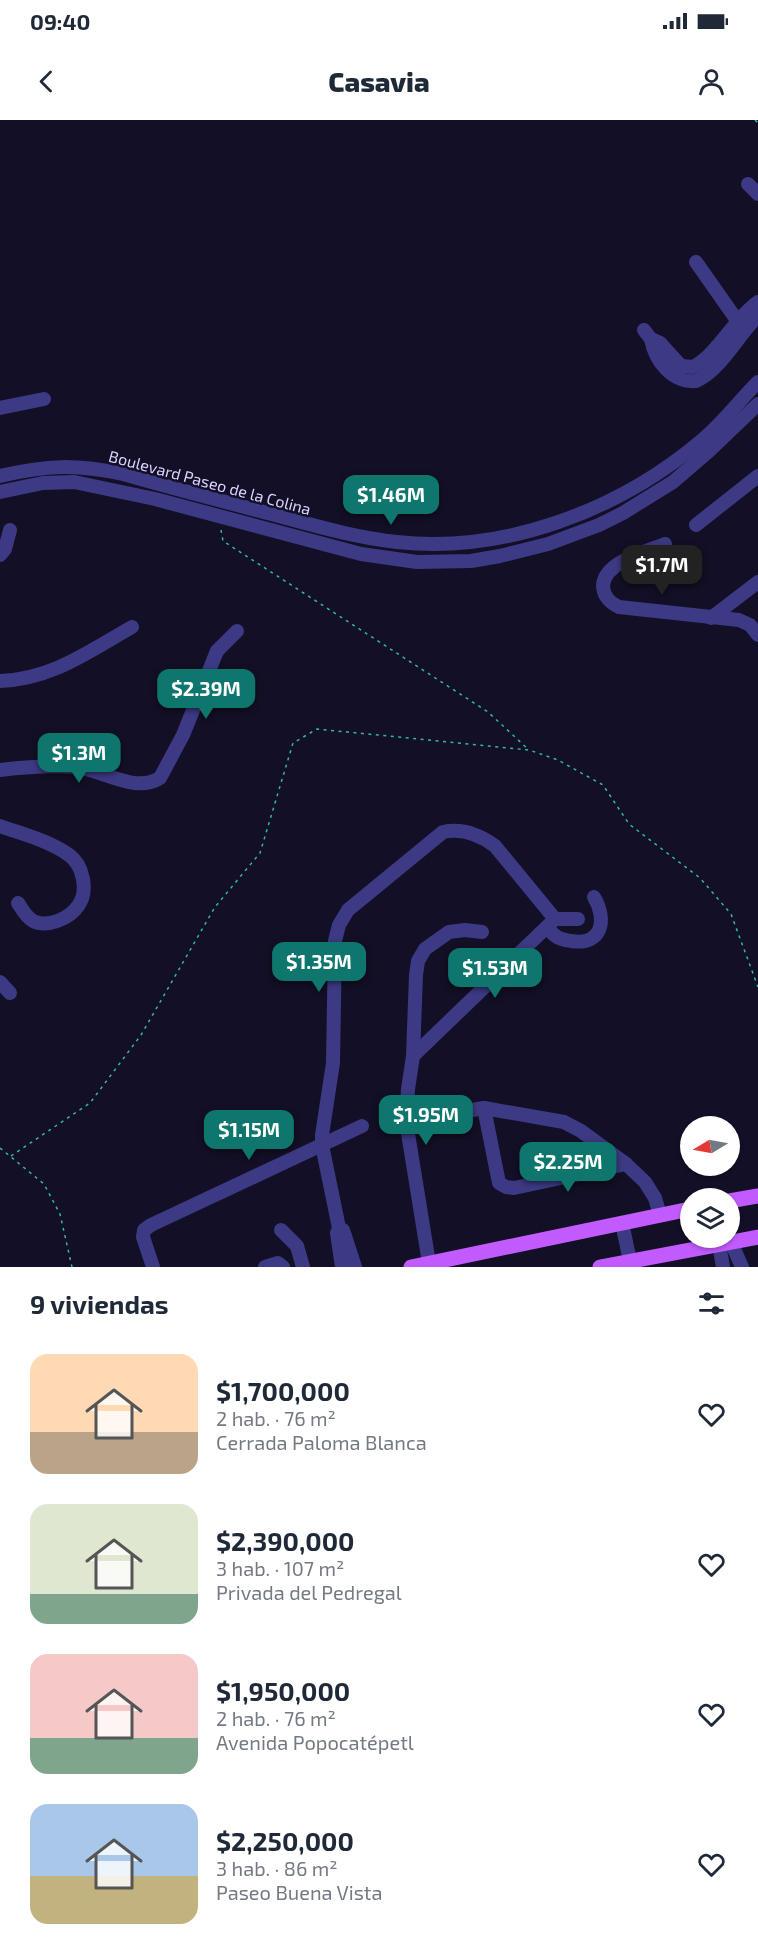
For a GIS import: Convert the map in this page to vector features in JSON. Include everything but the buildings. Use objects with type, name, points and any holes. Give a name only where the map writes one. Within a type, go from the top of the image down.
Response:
[{"type":"main road","points":[[740,1200],[758,1196]]},
{"type":"main road","points":[[411,1267],[680,1211]]},
{"type":"main road","points":[[740,1240],[758,1237]]},
{"type":"main road","points":[[600,1267],[660,1261],[707,1248]]},
{"type":"street","points":[[696,262],[741,325]]},
{"type":"street","points":[[648,335],[660,343],[681,366],[693,367],[741,325],[758,302]]},
{"type":"street","points":[[741,325],[758,316]]},
{"type":"street","name":"Boulevard Paseo de la Colina","points":[[3,472],[73,465],[123,474],[315,527],[361,537],[400,543],[440,544],[483,540],[566,520],[609,500],[662,470],[703,440],[758,382]]},
{"type":"street","points":[[0,408],[44,399]]},
{"type":"street","name":"Boulevard Paseo de la Colina","points":[[0,492],[43,483],[74,482],[155,499],[369,555],[407,561],[471,561],[548,544],[616,516],[673,482],[758,404]]},
{"type":"street","points":[[696,525],[758,476]]},
{"type":"street","points":[[609,500],[616,516]]},
{"type":"street","points":[[0,555],[5,549],[10,530]]},
{"type":"street","points":[[665,544],[617,564],[609,570],[604,578],[603,591],[609,602],[619,607],[739,620],[750,624],[758,635]]},
{"type":"street","points":[[711,618],[758,582]]},
{"type":"street","points":[[0,681],[30,677],[59,669],[132,627]]},
{"type":"street","points":[[0,770],[56,766],[79,767],[130,782],[153,782],[160,778],[183,735],[217,651],[237,631]]},
{"type":"street","points":[[0,826],[70,855],[81,870],[84,890],[79,905],[60,920],[45,924],[32,921],[18,903]]},
{"type":"street","points":[[342,1267],[337,1233],[339,1228],[322,1145],[333,1063],[335,941],[339,925],[348,910],[443,832],[453,830],[485,838],[495,846],[551,923],[558,937],[576,942],[591,939],[599,931],[602,923],[601,910],[594,897]]},
{"type":"street","points":[[413,1056],[551,923],[578,919]]},
{"type":"street","points":[[429,1263],[406,1121],[413,1056],[418,961],[425,949],[449,932],[465,930],[482,932]]},
{"type":"street","points":[[0,982],[10,993]]},
{"type":"street","points":[[406,1121],[484,1108],[564,1122],[581,1131],[626,1164],[645,1182],[655,1198],[660,1215]]},
{"type":"street","points":[[484,1108],[499,1183],[506,1187],[514,1188],[626,1164]]},
{"type":"street","points":[[153,1267],[143,1237],[144,1230],[151,1225],[362,1126]]},
{"type":"street","points":[[621,1223],[632,1264]]},
{"type":"street","points":[[339,1228],[344,1230],[355,1267]]},
{"type":"street","points":[[281,1230],[297,1246],[303,1267]]},
{"type":"street","points":[[723,1267],[725,1248]]},
{"type":"street","points":[[728,1248],[741,1267]]},
{"type":"street","points":[[265,1267],[278,1263],[283,1267]]},
{"type":"path","points":[[755,120],[758,123]]},
{"type":"path","points":[[219,517],[223,541],[488,712],[529,750]]},
{"type":"path","points":[[0,1148],[44,1184],[60,1214],[72,1267]]}]
